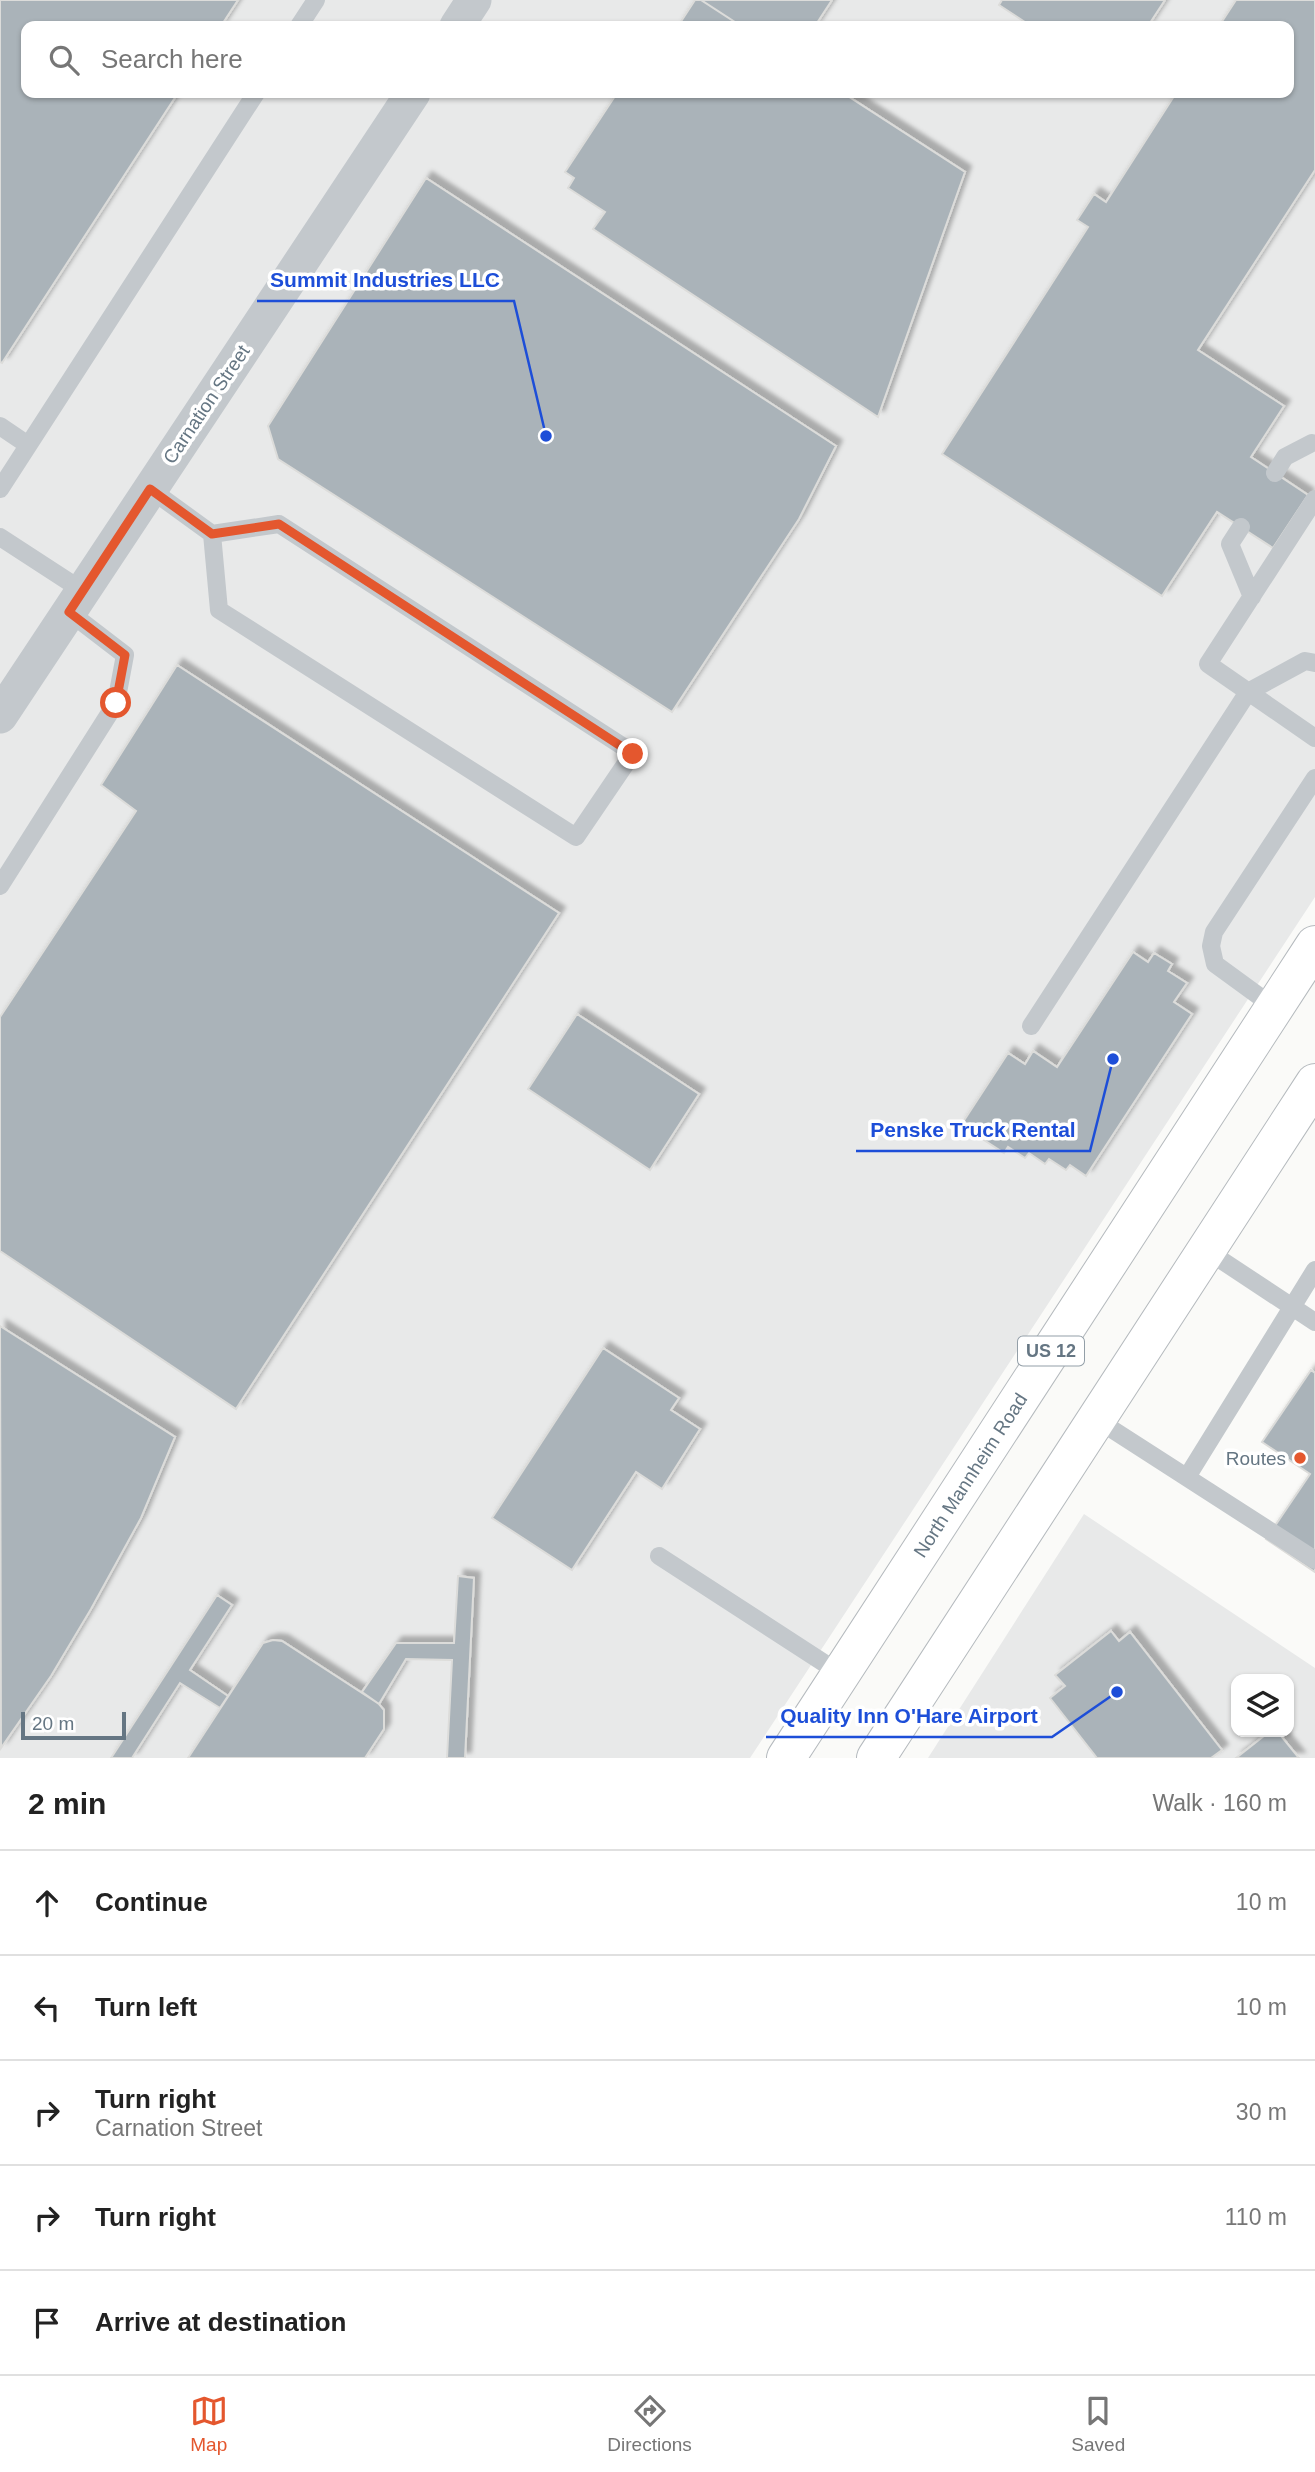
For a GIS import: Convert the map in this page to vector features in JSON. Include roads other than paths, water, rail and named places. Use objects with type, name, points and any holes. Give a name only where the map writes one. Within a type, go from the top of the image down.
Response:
[{"type":"main road","name":"North Mannheim Road","points":[[786,1758],[1315,945]]},
{"type":"main road","points":[[876,1758],[1315,1083]]},
{"type":"street","points":[[460,21],[474,0]]},
{"type":"street","name":"Carnation Street","points":[[0,716],[410,98]]},
{"type":"lane","points":[[302,21],[316,0]]},
{"type":"lane","points":[[0,489],[253,98]]},
{"type":"lane","points":[[0,426],[28,446]]},
{"type":"lane","points":[[1275,473],[1285,457],[1314,444]]},
{"type":"lane","points":[[150,489],[212,534],[279,524],[633,754],[576,837],[219,610],[212,534]]},
{"type":"lane","points":[[1315,499],[1208,664],[1315,738]]},
{"type":"lane","points":[[1241,527],[1230,544],[1252,597]]},
{"type":"lane","points":[[0,537],[76,601],[125,655],[116,703],[0,886]]},
{"type":"lane","points":[[1031,1026],[1248,691],[1305,661],[1315,663]]},
{"type":"lane","points":[[1275,1007],[1215,964],[1211,946],[1214,932],[1315,778]]},
{"type":"lane","points":[[1206,1250],[1315,1322]]},
{"type":"lane","points":[[1187,1477],[1315,1270]]},
{"type":"lane","points":[[1097,1419],[1315,1560]]},
{"type":"lane","points":[[659,1556],[841,1674]]},
{"type":"place","name":"Summit Industries LLC","points":[[546,436]]},
{"type":"place","name":"Penske Truck Rental","points":[[1113,1059]]},
{"type":"place","name":"Routes","points":[[1300,1458]]},
{"type":"place","name":"Quality Inn O'Hare Airport","points":[[1117,1692]]}]
